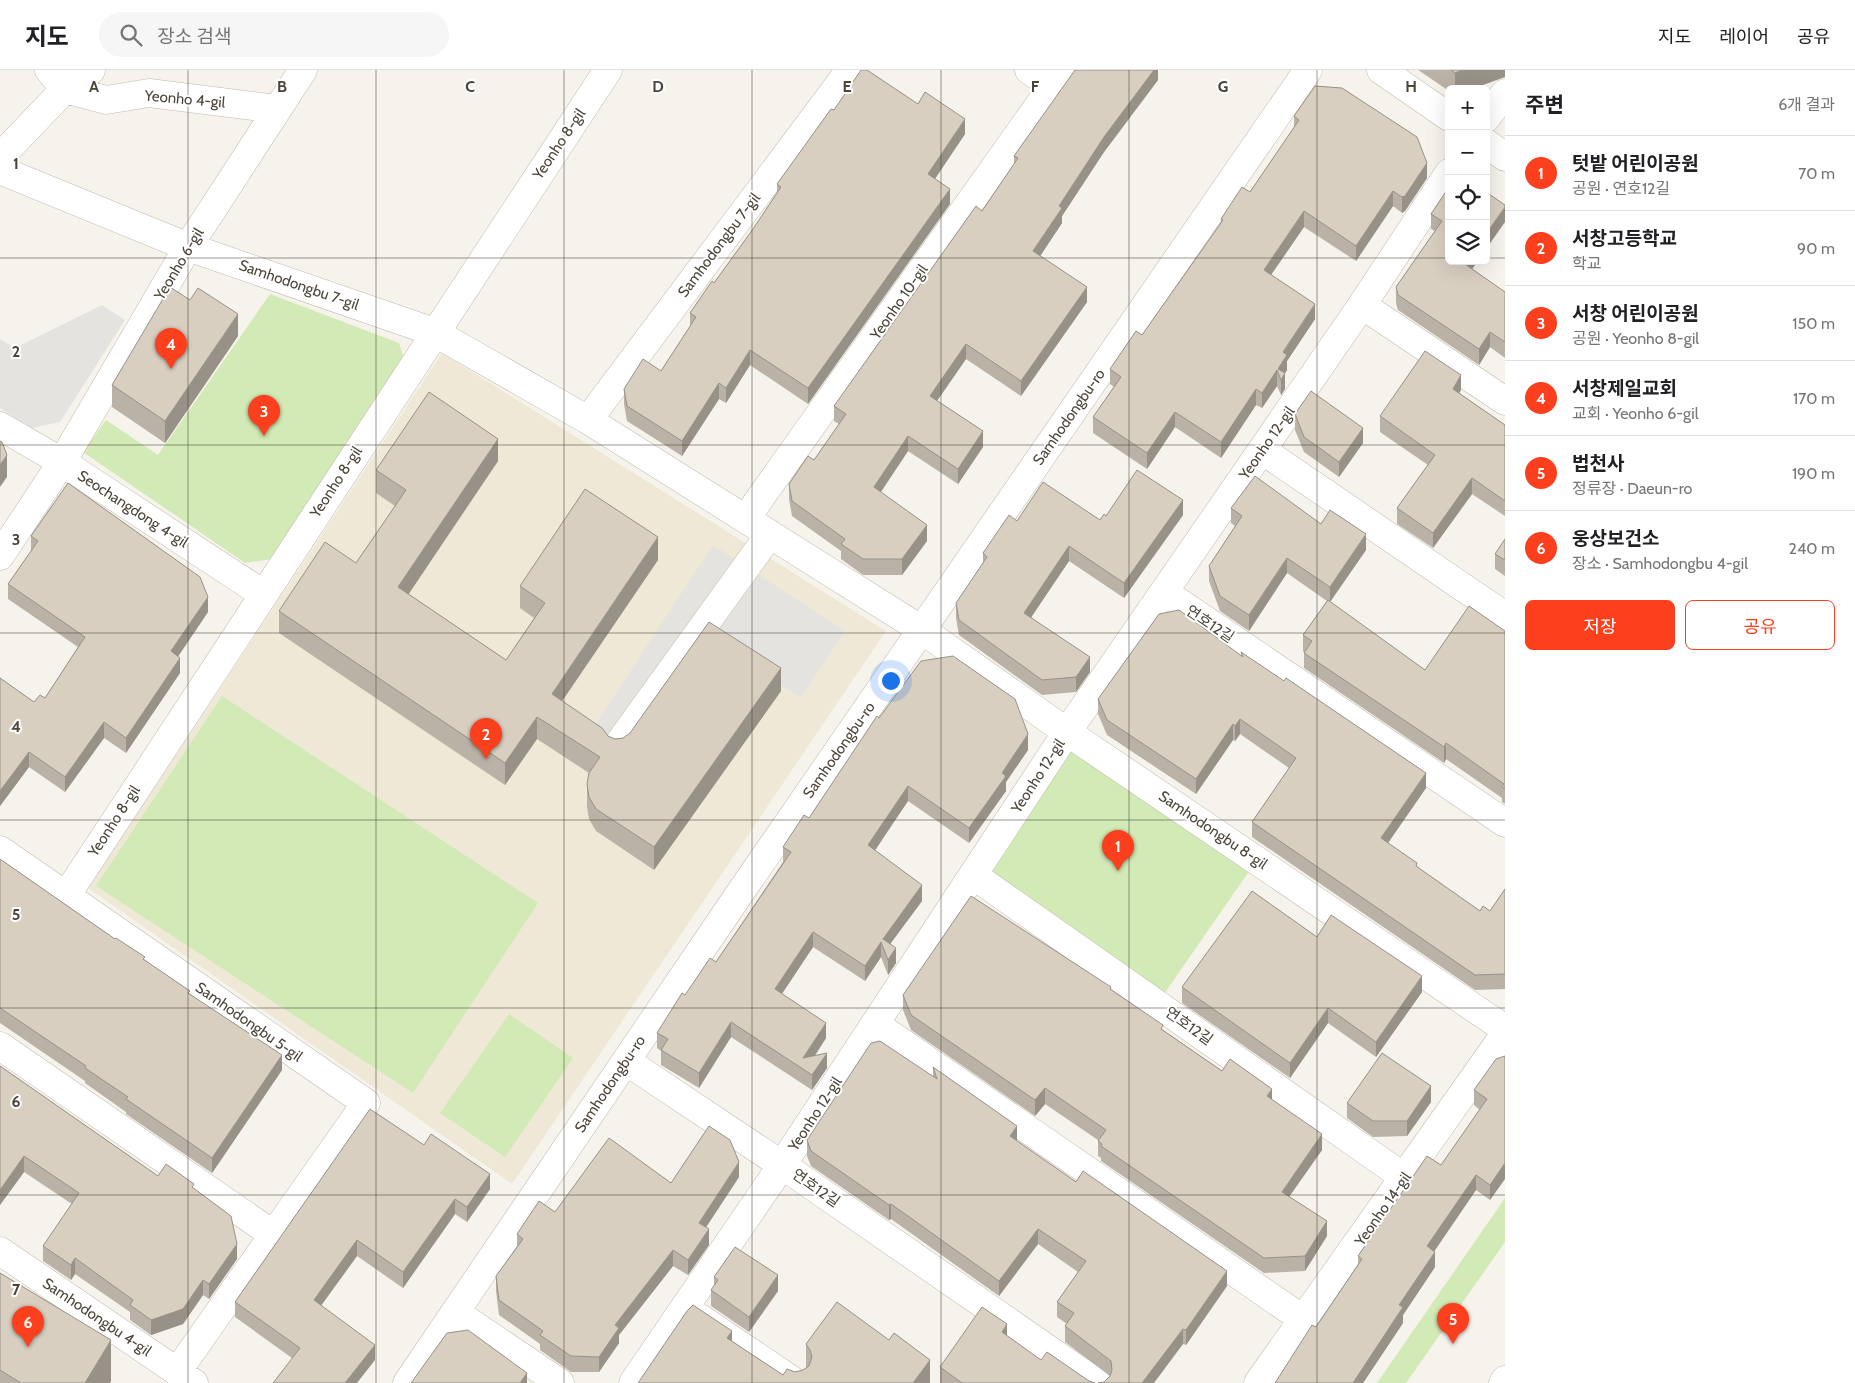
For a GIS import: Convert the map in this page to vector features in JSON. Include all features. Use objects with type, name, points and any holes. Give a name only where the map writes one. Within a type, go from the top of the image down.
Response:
[{"type":"street","points":[[0,157],[57,80],[91,70]]},
{"type":"street","name":"Yeonho 6-gil","points":[[0,556],[62,462],[188,247],[303,70]]},
{"type":"street","name":"Yeonho 8-gil","points":[[66,896],[434,332],[608,70]]},
{"type":"street","name":"Samhodongbu 7-gil","points":[[588,420],[850,70]]},
{"type":"street","name":"Yeonho 10-gil","points":[[746,518],[1058,78],[1029,70]]},
{"type":"street","name":"Samhodongbu-ro","points":[[407,1383],[626,1061],[1308,70]]},
{"type":"street","points":[[1381,70],[1445,114]]},
{"type":"street","name":"Yeonho 4-gil","points":[[57,80],[106,100],[149,94],[276,109]]},
{"type":"street","points":[[1490,113],[1505,92]]},
{"type":"street","points":[[1490,146],[1505,156]]},
{"type":"street","name":"Samhodongbu 7-gil","points":[[0,170],[188,247],[434,332],[588,420],[922,630]]},
{"type":"street","name":"Yeonho 12-gil","points":[[633,1383],[782,1164],[1067,732],[1362,305],[1448,175]]},
{"type":"street","points":[[1362,305],[1505,402]]},
{"type":"street","name":"Seochangdong 4-gil","points":[[0,426],[62,462],[263,594]]},
{"type":"street","points":[[1262,450],[1505,616]]},
{"type":"street","points":[[617,746],[770,534]]},
{"type":"street","name":"연호12길","points":[[1164,592],[1505,823]]},
{"type":"street","name":"Samhodongbu 8-gil","points":[[922,630],[1067,732],[1505,1029]]},
{"type":"street","name":"Samhodongbu 5-gil","points":[[0,850],[366,1103],[274,1235],[186,1379]]},
{"type":"street","name":"연호12길","points":[[973,874],[1405,1178]]},
{"type":"street","points":[[875,1024],[1304,1320]]},
{"type":"street","name":"Yeonho 14-gil","points":[[1258,1383],[1405,1178],[1505,1034]]},
{"type":"street","points":[[0,1046],[274,1235]]},
{"type":"street","name":"연호12길","points":[[626,1061],[782,1164],[1097,1383]]},
{"type":"street","name":"Samhodongbu 4-gil","points":[[0,1252],[186,1379]]},
{"type":"street","points":[[685,1307],[796,1383]]},
{"type":"street","points":[[455,1312],[560,1383]]},
{"type":"shaded area","points":[[102,305],[125,320],[60,422],[32,428],[0,408],[0,339],[15,348]]},
{"type":"shaded area","points":[[442,353],[886,631],[512,1184],[88,888]]},
{"type":"shaded area","points":[[713,545],[845,631],[801,698],[691,627],[615,742],[593,728]]},
{"type":"green space","points":[[270,294],[399,343],[405,362],[272,559],[245,563],[83,452],[106,420],[158,455]]},
{"type":"green space","points":[[222,696],[538,903],[413,1093],[96,886]]},
{"type":"green space","points":[[1073,748],[1250,870],[1164,994],[986,871]]},
{"type":"green space","points":[[509,1014],[573,1058],[505,1157],[440,1113]]},
{"type":"green space","points":[[1505,1198],[1505,1242],[1406,1383],[1377,1383]]},
{"type":"building","points":[[861,70],[867,70],[918,104],[925,92],[965,119],[928,174],[950,189],[808,388],[750,350],[726,388],[719,383],[682,441],[627,406],[624,389],[643,359],[661,371],[696,317],[690,313],[712,281],[714,283],[753,229],[781,187],[777,184],[831,109],[834,110]]},
{"type":"building","points":[[1075,70],[1154,70],[1104,137],[1059,206],[1062,208],[1033,251],[1087,287],[1021,381],[966,344],[930,396],[983,431],[958,469],[908,436],[874,487],[927,525],[902,559],[863,559],[841,544],[845,539],[792,501],[789,484],[808,456],[814,460],[846,414],[834,406],[976,206],[982,211],[1018,158],[1014,156]]},
{"type":"building","points":[[1451,70],[1462,70],[1455,73]]},
{"type":"building","points":[[1315,86],[1342,88],[1417,137],[1427,163],[1405,196],[1402,197],[1393,191],[1356,246],[1304,211],[1264,270],[1315,304],[1283,352],[1287,355],[1278,369],[1285,373],[1281,380],[1277,370],[1262,393],[1256,389],[1221,442],[1175,412],[1147,453],[1093,417],[1121,377],[1110,369],[1136,331],[1142,335],[1223,220],[1221,219],[1242,187],[1250,192],[1299,120],[1294,116]]},
{"type":"building","points":[[1445,193],[1445,265],[1466,265],[1505,292],[1505,342],[1490,332],[1479,349],[1398,295],[1396,287],[1442,221],[1431,214]]},
{"type":"building","points":[[1490,195],[1505,205],[1490,228]]},
{"type":"building","points":[[170,287],[190,300],[198,288],[238,314],[165,421],[112,385]]},
{"type":"building","points":[[1425,351],[1461,375],[1453,389],[1505,425],[1505,501],[1472,478],[1433,533],[1397,508],[1435,455],[1380,416]]},
{"type":"building","points":[[1311,391],[1363,428],[1339,462],[1304,437],[1295,414]]},
{"type":"building","points":[[429,392],[498,439],[398,587],[506,660],[545,603],[520,586],[585,489],[658,537],[552,694],[602,728],[608,736],[615,739],[623,738],[630,733],[709,622],[781,668],[654,847],[596,809],[589,797],[587,784],[589,773],[600,757],[537,717],[505,763],[279,611],[325,542],[356,563],[406,490],[376,470]]},
{"type":"building","points":[[0,441],[7,455],[0,465]]},
{"type":"building","points":[[1137,470],[1183,500],[1124,583],[1069,546],[1024,613],[1090,657],[1076,677],[1042,680],[959,620],[956,603],[987,557],[983,553],[1009,515],[1017,521],[1043,482],[1100,520],[1104,514],[1106,516]]},
{"type":"building","points":[[1255,476],[1321,524],[1330,510],[1366,534],[1330,587],[1287,558],[1249,615],[1220,596],[1209,566],[1242,516],[1231,508]]},
{"type":"building","points":[[68,483],[200,577],[208,597],[171,651],[180,658],[126,738],[104,722],[65,777],[29,752],[0,791],[0,678],[34,702],[40,695],[45,698],[85,637],[8,584],[38,541],[31,536]]},
{"type":"building","points":[[1505,539],[1505,560],[1495,554]]},
{"type":"building","points":[[1328,600],[1425,670],[1469,606],[1505,631],[1505,789],[1502,787],[1504,784],[1446,743],[1444,747],[1304,653],[1312,641],[1303,635]]},
{"type":"building","points":[[1179,610],[1243,657],[1241,652],[1284,681],[1286,678],[1426,773],[1381,838],[1417,863],[1416,866],[1480,911],[1483,906],[1490,911],[1505,889],[1505,974],[1475,975],[1252,822],[1296,758],[1240,719],[1235,726],[1233,724],[1196,779],[1107,720],[1098,699],[1159,614]]},
{"type":"building","points":[[953,656],[1015,699],[1028,734],[1002,773],[1006,776],[969,828],[908,786],[868,845],[922,885],[883,939],[896,948],[888,960],[881,942],[865,966],[813,932],[775,989],[826,1023],[803,1058],[827,1053],[812,1075],[731,1022],[699,1073],[661,1050],[668,1039],[657,1033],[682,993],[685,995],[710,958],[716,962],[791,852],[783,847],[804,815],[809,818],[877,716],[879,718],[921,661]]},
{"type":"building","points":[[0,859],[115,939],[145,957],[143,959],[190,991],[188,993],[282,1055],[212,1158],[126,1099],[128,1097],[85,1068],[86,1066],[0,1008]]},
{"type":"building","points":[[1252,891],[1317,937],[1331,915],[1422,976],[1376,1042],[1328,1008],[1290,1063],[1182,987]]},
{"type":"building","points":[[971,896],[1111,987],[1110,989],[1163,1025],[1161,1029],[1222,1071],[1230,1059],[1272,1089],[1267,1096],[1322,1134],[1282,1192],[1327,1221],[1305,1256],[1264,1258],[1101,1146],[1102,1144],[1098,1141],[1106,1130],[1045,1088],[1035,1100],[911,1015],[903,995]]},
{"type":"building","points":[[880,1041],[937,1079],[933,1067],[1017,1126],[1010,1136],[1076,1182],[1083,1171],[1227,1271],[1186,1330],[1183,1329],[1142,1383],[1098,1383],[1104,1382],[1110,1376],[1112,1370],[1111,1361],[1065,1326],[1074,1313],[1057,1302],[1086,1261],[1038,1229],[999,1281],[891,1204],[889,1205],[811,1151],[807,1140],[871,1043]]},
{"type":"building","points":[[1382,1053],[1431,1086],[1407,1121],[1373,1121],[1347,1103]]},
{"type":"building","points":[[1505,1056],[1505,1163],[1490,1185],[1476,1175],[1427,1246],[1435,1252],[1399,1305],[1403,1307],[1353,1383],[1275,1383],[1312,1325],[1316,1327],[1362,1259],[1358,1256],[1427,1156],[1441,1165],[1487,1099],[1474,1090],[1496,1059]]},
{"type":"building","points":[[0,1066],[158,1176],[166,1164],[194,1184],[192,1187],[231,1216],[237,1244],[209,1284],[203,1280],[183,1309],[151,1320],[130,1305],[133,1300],[75,1258],[71,1265],[43,1246],[79,1193],[24,1156],[0,1190]]},
{"type":"building","points":[[370,1109],[424,1145],[431,1134],[490,1174],[467,1207],[455,1199],[403,1272],[357,1240],[314,1300],[375,1345],[345,1383],[273,1383],[300,1348],[235,1302]]},
{"type":"building","points":[[709,1126],[730,1140],[739,1162],[699,1223],[709,1229],[688,1260],[673,1250],[615,1325],[619,1328],[599,1357],[571,1356],[540,1335],[543,1331],[499,1300],[496,1276],[523,1239],[517,1234],[539,1201],[555,1212],[609,1138],[671,1183]]},
{"type":"building","points":[[735,1247],[778,1275],[749,1317],[711,1290],[718,1280],[714,1277]]},
{"type":"building","points":[[0,1273],[111,1340],[85,1383],[21,1383],[0,1370]]},
{"type":"building","points":[[837,1302],[889,1340],[894,1333],[930,1360],[913,1383],[638,1383],[693,1305],[732,1331],[727,1338],[783,1375],[787,1369],[795,1372],[809,1366],[812,1357],[806,1344]]},
{"type":"building","points":[[982,1307],[1007,1324],[1002,1332],[1041,1360],[1047,1352],[1089,1381],[1095,1383],[962,1383],[940,1367]]},
{"type":"building","points":[[468,1330],[527,1373],[520,1383],[411,1383],[447,1333]]},
{"type":"place","name":"서창제일교회","points":[[171,369]]},
{"type":"place","name":"서창 어린이공원","points":[[264,436]]},
{"type":"place","name":"서창고등학교","points":[[486,759]]},
{"type":"place","name":"텃밭 어린이공원","points":[[1118,871]]},
{"type":"place","name":"법천사","points":[[1453,1344]]},
{"type":"place","name":"웅상보건소","points":[[28,1347]]}]
